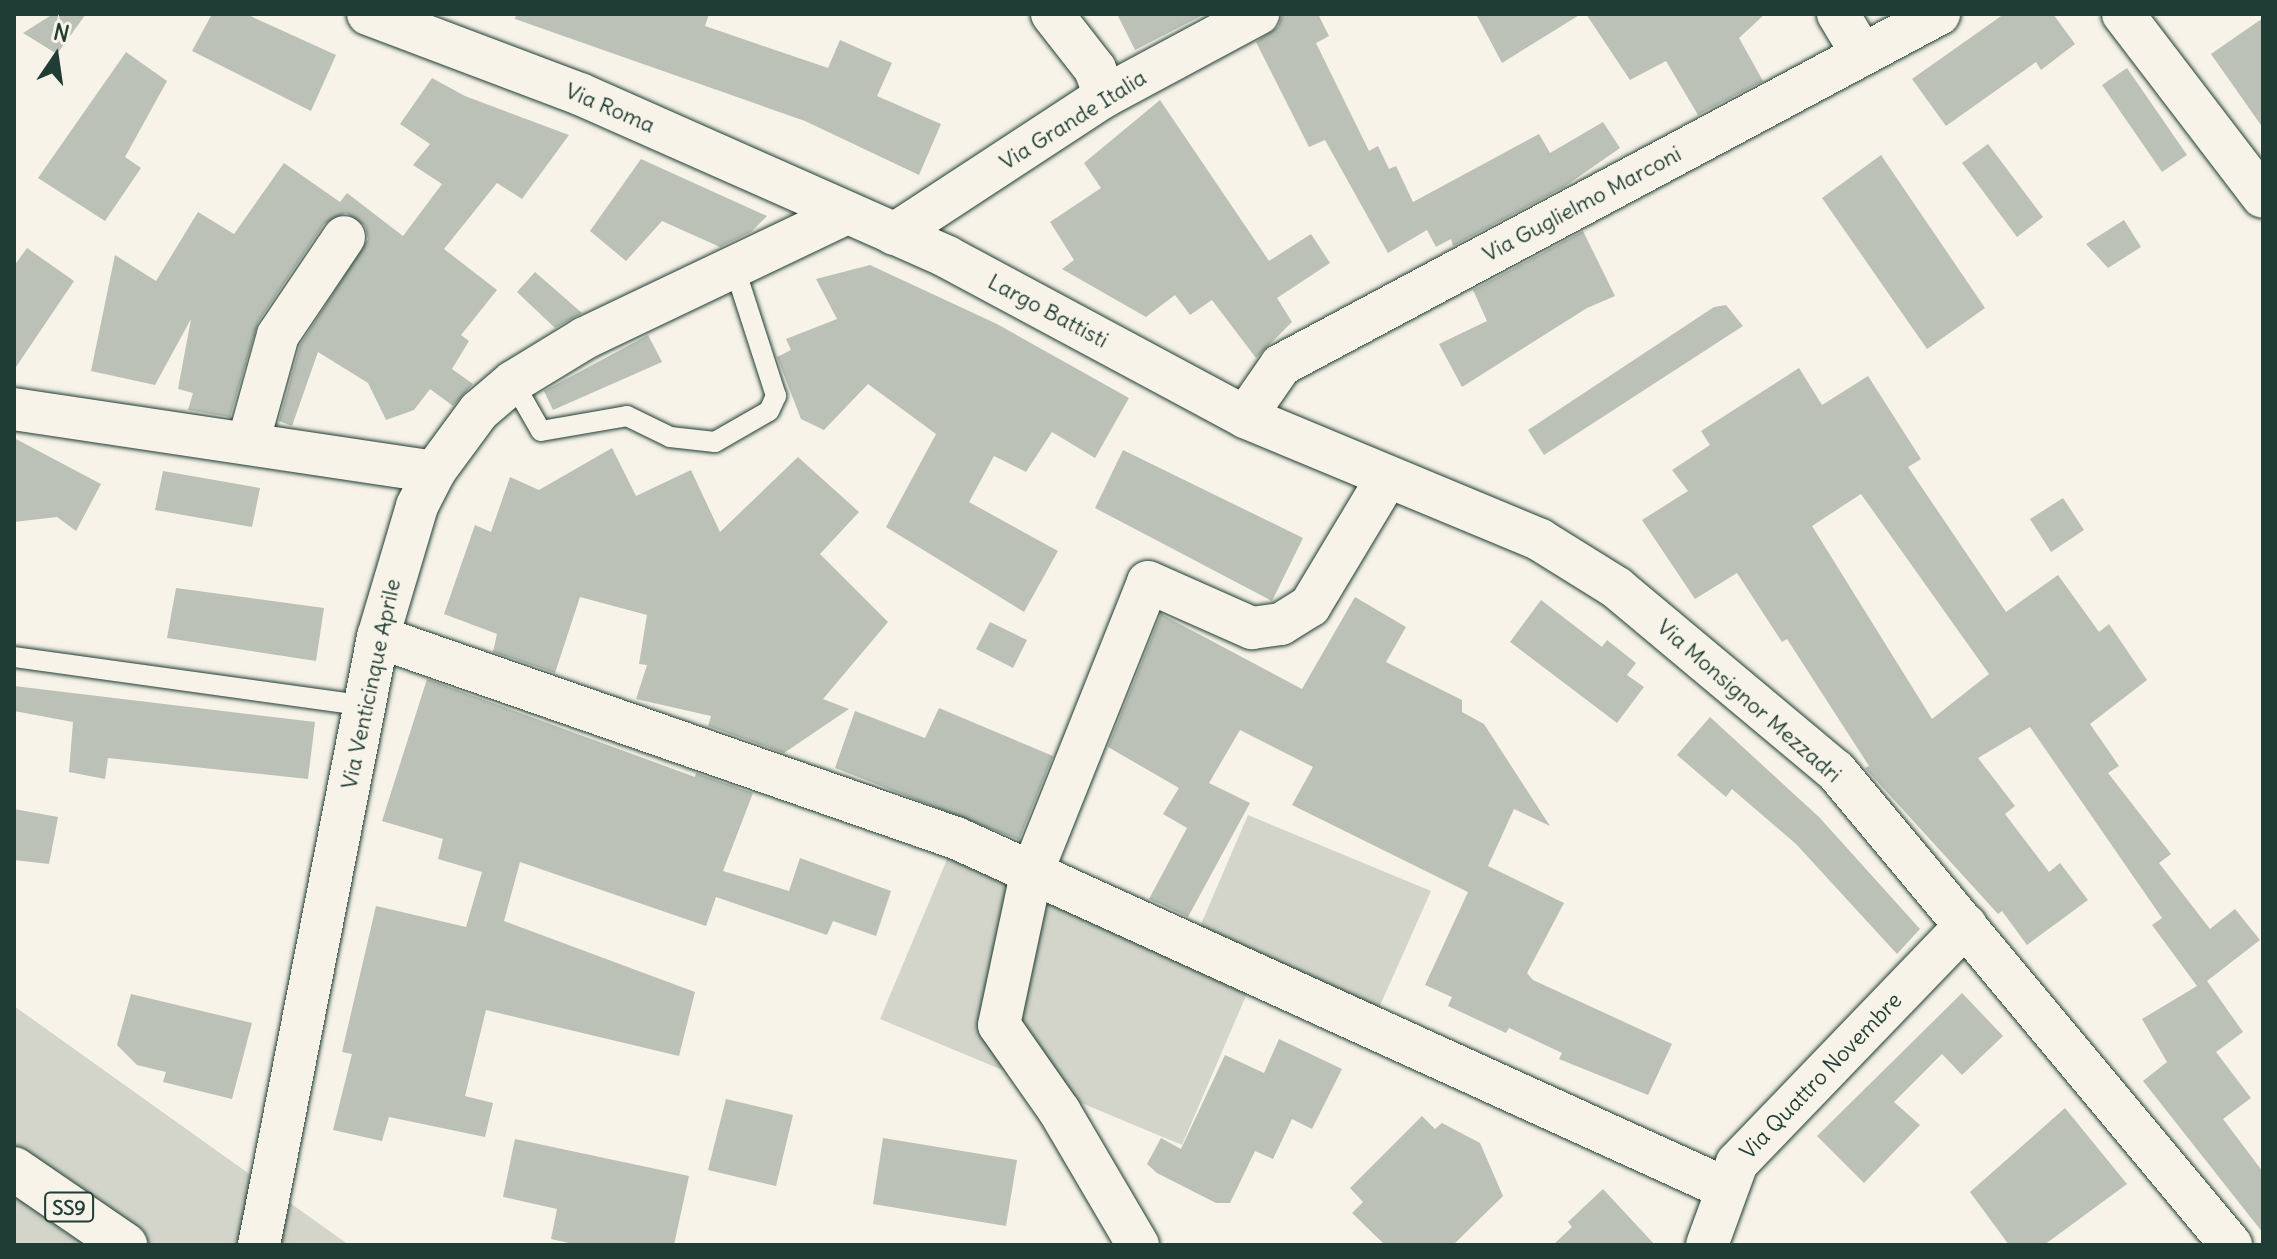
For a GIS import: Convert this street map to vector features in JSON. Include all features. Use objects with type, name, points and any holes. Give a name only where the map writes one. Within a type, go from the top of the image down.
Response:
[{"type":"main road","name":"SS9","points":[[14,1169],[125,1245]]},
{"type":"street","name":"Via Roma","points":[[368,14],[580,94],[847,213]]},
{"type":"street","points":[[1052,14],[1095,69],[1105,96]]},
{"type":"street","name":"Via Grande Italia","points":[[894,234],[1105,96],[1258,14]]},
{"type":"street","points":[[1838,14],[1862,54]]},
{"type":"street","name":"Via Guglielmo Marconi","points":[[1245,417],[1281,365],[1939,14]]},
{"type":"street","points":[[2123,14],[2263,197]]},
{"type":"street","name":"Largo Battisti","points":[[847,213],[947,257],[1245,417]]},
{"type":"street","name":"Via Venticinque Aprile","points":[[259,1245],[378,637],[412,519],[434,472],[479,411],[513,382],[585,338],[847,213]]},
{"type":"street","points":[[248,443],[278,335],[344,237]]},
{"type":"street","points":[[14,409],[434,472]]},
{"type":"street","name":"Via Monsignor Mezzadri","points":[[1245,417],[1540,540],[1617,588],[1836,771],[2231,1245]]},
{"type":"street","points":[[1138,1245],[1060,1112],[999,1025],[1031,875],[1148,582],[1252,628],[1281,624],[1310,606],[1387,478]]},
{"type":"street","points":[[378,637],[956,838],[1031,875],[1725,1188]]},
{"type":"street","name":"Via Quattro Novembre","points":[[1707,1245],[1725,1188],[1737,1163],[1966,925]]},
{"type":"lane","points":[[513,382],[541,431],[627,416],[670,437],[715,442],[769,411],[776,396],[734,266]]},
{"type":"lane","points":[[14,657],[365,706]]},
{"type":"shaded area","points":[[1248,815],[1431,891],[1371,1026],[1257,970],[1182,1145],[880,1019],[956,838],[1192,945]]},
{"type":"shaded area","points":[[14,1006],[349,1245],[14,1245]]},
{"type":"building","points":[[53,14],[86,14],[57,54],[23,33]]},
{"type":"building","points":[[212,14],[246,14],[336,55],[311,111],[192,51]]},
{"type":"building","points":[[516,14],[709,14],[705,26],[828,68],[840,40],[892,63],[877,96],[941,124],[919,175],[805,121],[515,19]]},
{"type":"building","points":[[1117,14],[1205,14],[1135,50]]},
{"type":"building","points":[[1283,14],[1318,14],[1329,36],[1316,43],[1369,151],[1378,146],[1389,169],[1396,166],[1413,202],[1539,134],[1550,153],[1603,122],[1620,148],[1564,187],[1453,246],[1451,239],[1436,247],[1427,230],[1388,253],[1325,140],[1309,147],[1256,42],[1278,27]]},
{"type":"building","points":[[1476,14],[1581,14],[1502,63]]},
{"type":"building","points":[[1586,14],[1765,14],[1739,38],[1763,81],[1698,115],[1666,61],[1630,80]]},
{"type":"building","points":[[2004,14],[2053,14],[2075,44],[2041,70],[2036,62],[1946,126],[1912,79]]},
{"type":"building","points":[[2263,18],[2263,128],[2211,54]]},
{"type":"building","points":[[126,52],[167,81],[125,157],[141,168],[105,221],[38,178]]},
{"type":"building","points":[[2127,68],[2187,155],[2162,172],[2102,85]]},
{"type":"building","points":[[432,78],[465,96],[569,135],[522,199],[497,183],[444,249],[497,290],[461,335],[469,341],[452,369],[473,384],[453,406],[430,389],[414,410],[386,420],[368,383],[318,352],[292,426],[279,421],[300,345],[368,239],[365,226],[346,213],[324,224],[258,322],[230,417],[188,410],[193,393],[178,389],[191,319],[155,385],[91,371],[115,255],[156,281],[198,212],[234,234],[284,163],[340,202],[347,193],[403,236],[442,184],[413,165],[430,144],[400,124]]},
{"type":"building","points":[[1160,100],[1269,261],[1311,234],[1330,263],[1277,298],[1292,322],[1256,358],[1212,300],[1190,315],[1175,295],[1146,317],[1062,269],[1074,260],[1050,222],[1101,188],[1084,163]]},
{"type":"building","points":[[1988,144],[2043,217],[2017,237],[1962,163]]},
{"type":"building","points":[[1881,155],[1985,308],[1927,349],[1822,198]]},
{"type":"building","points":[[641,159],[767,216],[751,232],[720,247],[662,221],[626,261],[590,231]]},
{"type":"building","points":[[2124,220],[2141,247],[2108,268],[2086,244]]},
{"type":"building","points":[[1583,231],[1615,296],[1587,308],[1462,387],[1439,344],[1487,321],[1473,290]]},
{"type":"building","points":[[27,248],[74,281],[14,370],[14,266]]},
{"type":"building","points":[[870,265],[997,324],[1129,398],[1095,458],[1052,432],[1026,472],[994,456],[969,502],[1058,551],[1024,612],[886,527],[936,434],[868,384],[824,430],[801,419],[777,357],[791,350],[786,339],[837,319],[816,279]]},
{"type":"building","points":[[535,272],[582,313],[555,328],[517,292]]},
{"type":"building","points":[[1726,305],[1743,326],[1544,455],[1528,430],[1714,307]]},
{"type":"building","points":[[648,335],[662,362],[553,410],[544,391]]},
{"type":"building","points":[[1799,368],[1822,405],[1868,376],[1921,459],[1908,467],[2006,612],[2058,575],[2099,632],[2109,624],[2147,680],[2090,724],[2119,766],[2108,773],[2171,854],[2159,863],[2210,929],[2235,909],[2260,940],[2207,981],[2243,1032],[2216,1052],[2251,1098],[2223,1119],[2263,1172],[2263,1233],[2143,1081],[2167,1062],[2142,1019],[2197,986],[2152,925],[2162,918],[2030,727],[1978,758],[2015,806],[2005,814],[2049,872],[2060,863],[2088,900],[2027,945],[2002,911],[1998,914],[1865,768],[1869,766],[1787,639],[1782,642],[1737,573],[1695,599],[1642,520],[1688,491],[1672,470],[1710,445],[1701,431]],"holes":[[[1861,494],[1989,674],[1932,719],[1812,526]]]},
{"type":"building","points":[[14,438],[101,484],[76,531],[57,517],[14,522]]},
{"type":"building","points":[[612,448],[636,496],[691,470],[720,532],[798,457],[859,512],[820,554],[888,622],[823,699],[849,709],[784,753],[708,726],[711,716],[636,699],[647,665],[639,664],[647,615],[580,597],[555,673],[493,652],[497,634],[444,614],[475,525],[491,532],[510,477],[539,490]]},
{"type":"building","points":[[1123,450],[1303,538],[1272,601],[1095,508]]},
{"type":"building","points":[[163,471],[260,488],[252,527],[155,510]]},
{"type":"building","points":[[2063,498],[2084,530],[2051,552],[2030,519]]},
{"type":"building","points":[[176,588],[324,608],[316,661],[167,638]]},
{"type":"building","points":[[1355,597],[1406,627],[1386,662],[1462,700],[1462,712],[1484,724],[1550,826],[1514,809],[1488,866],[1564,903],[1527,973],[1533,980],[1672,1044],[1648,1095],[1559,1059],[1562,1053],[1509,1028],[1506,1033],[1448,1006],[1452,997],[1425,985],[1468,892],[1292,805],[1313,767],[1240,730],[1209,783],[1250,803],[1188,917],[1149,899],[1187,828],[1163,814],[1179,788],[1108,747],[1161,614],[1302,689]]},
{"type":"building","points":[[1541,600],[1602,647],[1607,640],[1636,663],[1627,675],[1644,687],[1617,723],[1510,642]]},
{"type":"building","points":[[990,622],[1027,640],[1013,668],[976,649]]},
{"type":"building","points":[[427,679],[695,777],[696,773],[753,793],[723,871],[789,891],[800,858],[891,891],[876,936],[833,921],[827,935],[716,897],[706,926],[520,862],[504,921],[695,992],[679,1056],[486,1010],[465,1096],[493,1103],[485,1137],[389,1117],[382,1141],[333,1130],[352,1054],[342,1052],[376,906],[466,927],[482,872],[438,859],[443,839],[382,821]]},
{"type":"building","points":[[14,686],[315,722],[308,779],[108,758],[105,779],[69,772],[73,722],[14,711]]},
{"type":"building","points":[[939,708],[1053,756],[1019,840],[835,768],[855,711],[925,738]]},
{"type":"building","points":[[1710,717],[1819,817],[1920,929],[1897,954],[1796,844],[1732,789],[1726,797],[1677,755]]},
{"type":"building","points":[[14,809],[58,817],[49,864],[14,860]]},
{"type":"building","points":[[1962,993],[2003,1036],[1962,1075],[1942,1054],[1894,1102],[1920,1125],[1864,1183],[1817,1136]]},
{"type":"building","points":[[131,994],[252,1023],[232,1099],[163,1082],[166,1072],[137,1065],[117,1045]]},
{"type":"building","points":[[1279,1039],[1342,1069],[1312,1129],[1292,1119],[1273,1159],[1255,1151],[1230,1203],[1216,1203],[1157,1173],[1147,1164],[1161,1138],[1181,1149],[1225,1055],[1264,1073]]},
{"type":"building","points":[[726,1099],[793,1115],[776,1186],[708,1170]]},
{"type":"building","points":[[2065,1108],[2127,1184],[2044,1245],[2009,1245],[1970,1192]]},
{"type":"building","points":[[1422,1116],[1435,1129],[1442,1123],[1480,1143],[1503,1196],[1453,1245],[1385,1245],[1352,1213],[1363,1202],[1350,1188]]},
{"type":"building","points":[[883,1138],[1017,1160],[1006,1226],[873,1204]]},
{"type":"building","points":[[515,1139],[689,1176],[674,1245],[578,1245],[551,1239],[557,1209],[503,1197]]},
{"type":"building","points":[[1603,1189],[1655,1245],[1553,1245],[1572,1227],[1568,1222]]}]
